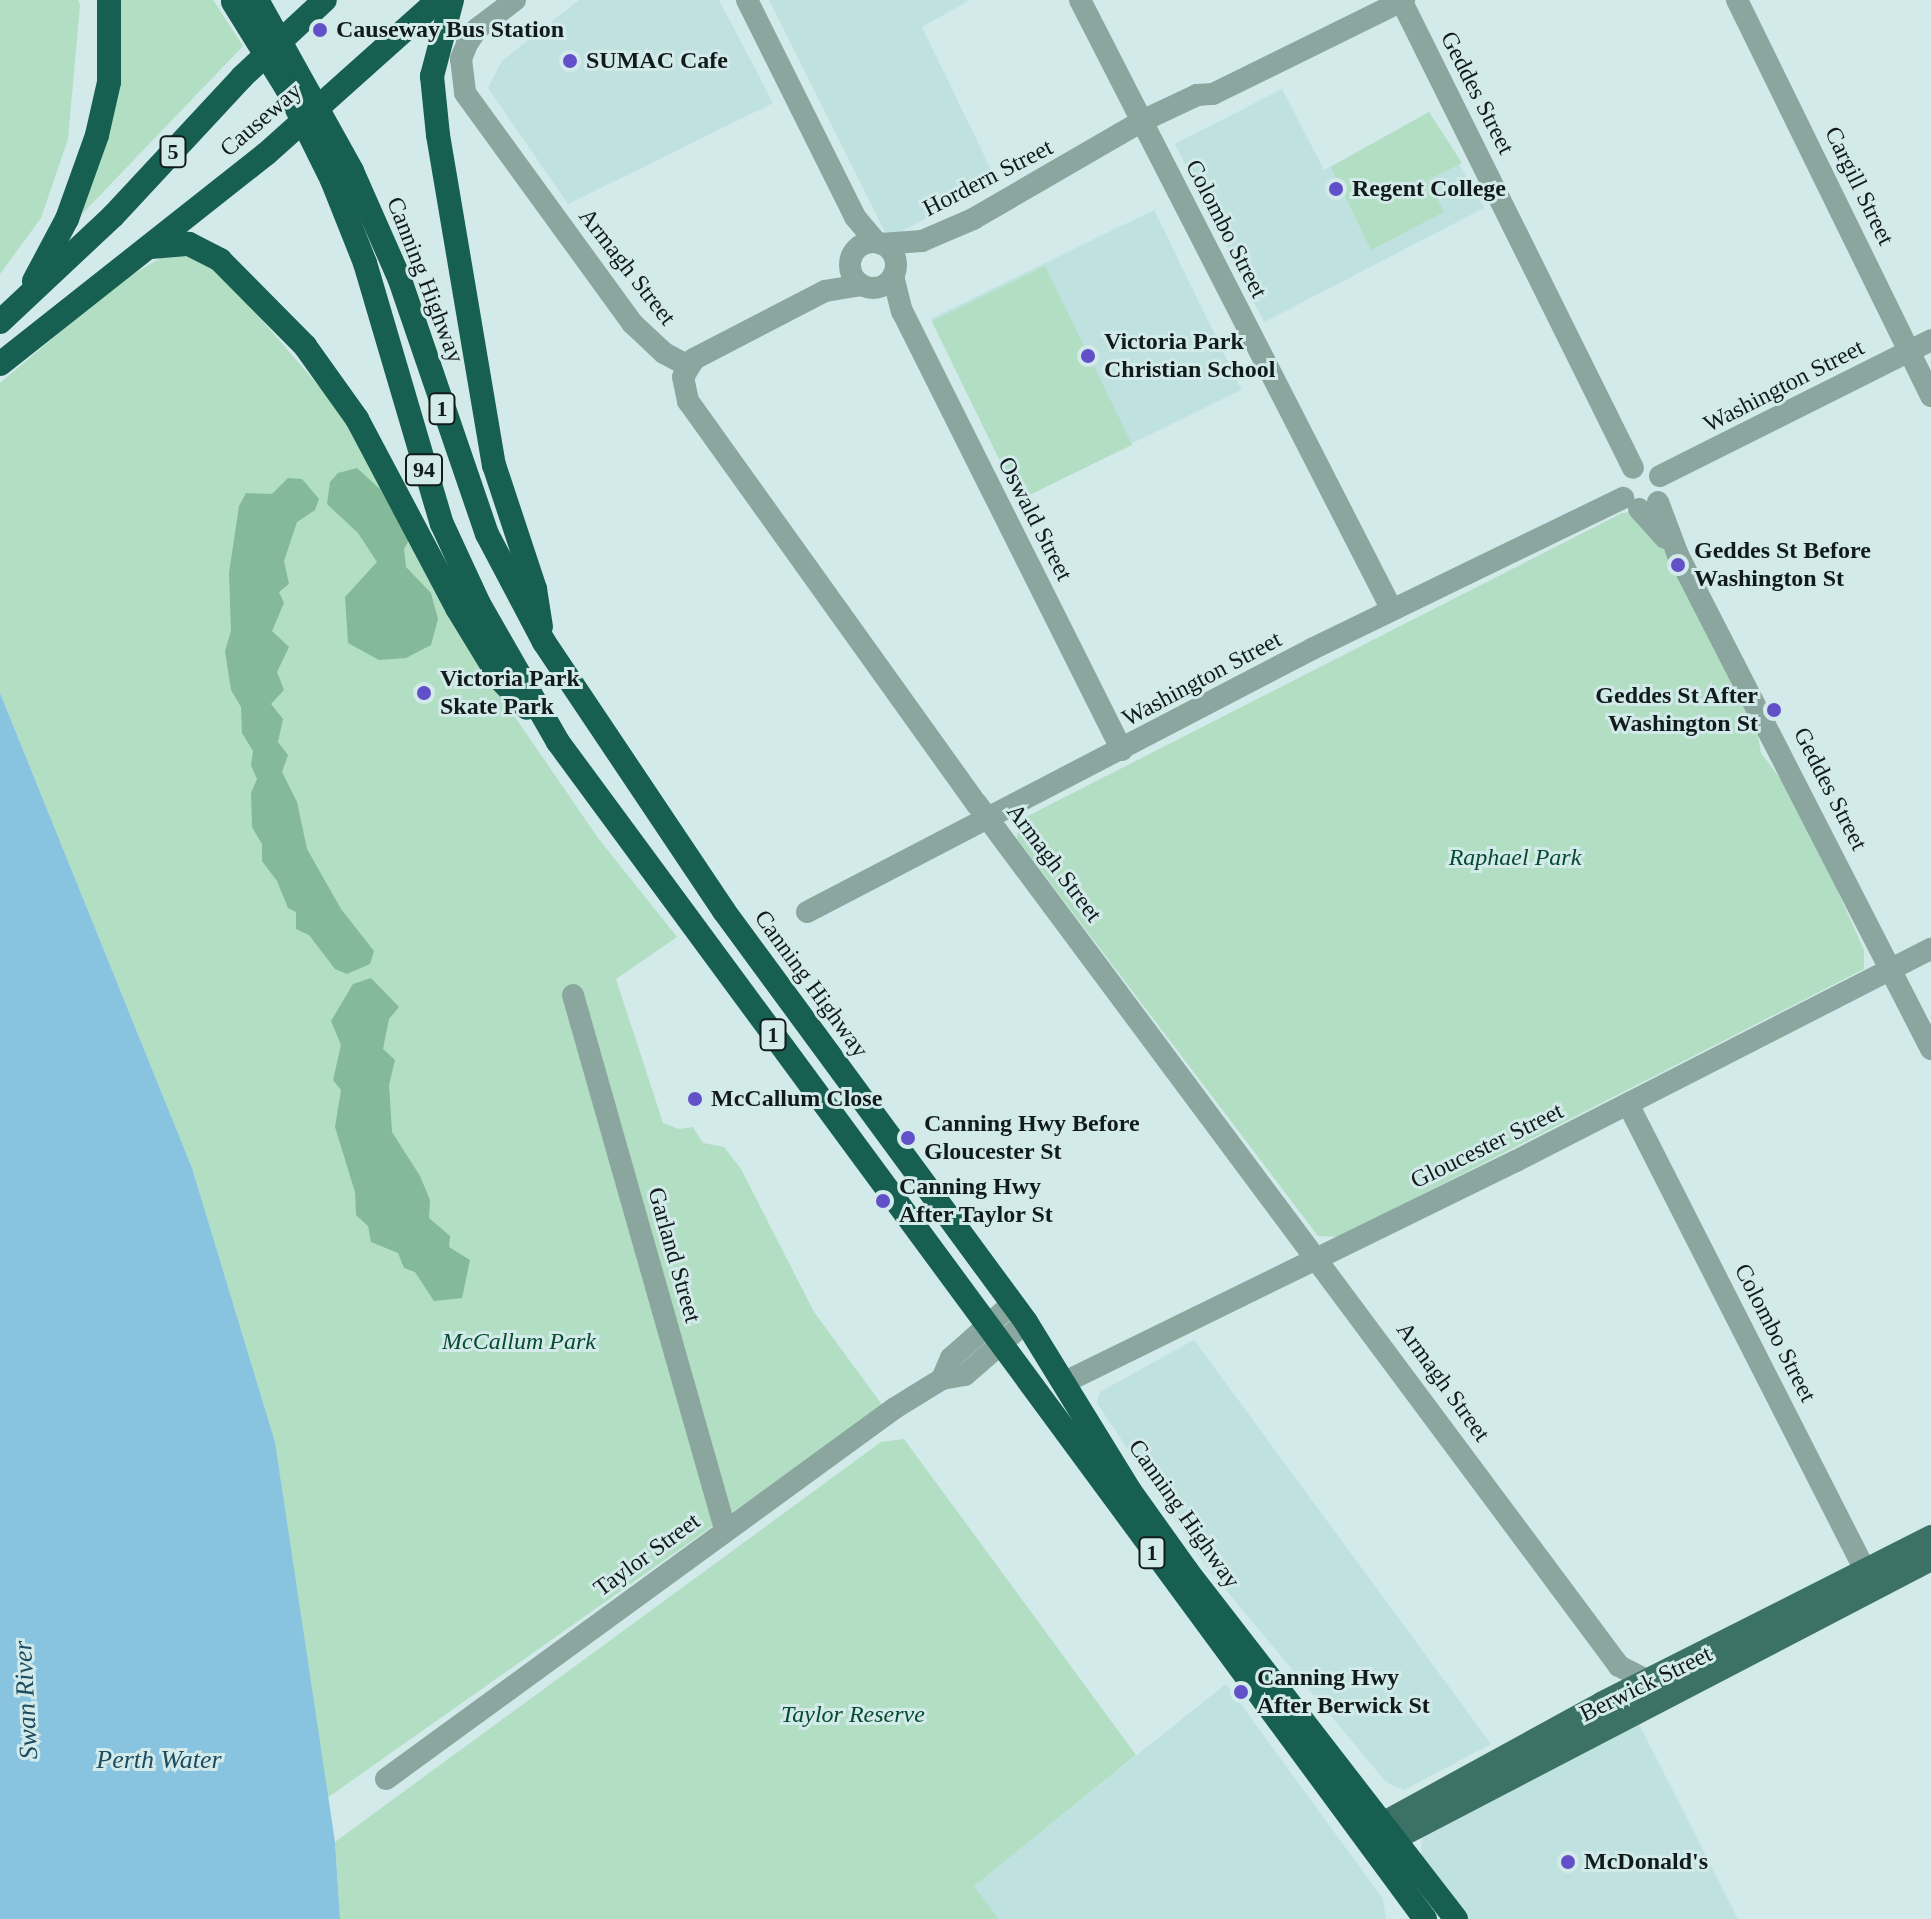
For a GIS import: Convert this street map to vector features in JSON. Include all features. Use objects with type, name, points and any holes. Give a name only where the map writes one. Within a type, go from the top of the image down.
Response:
[{"type":"highway","points":[[21,305],[67,219],[97,135],[109,82],[109,0]]},
{"type":"highway","name":"Causeway","points":[[0,322],[113,216],[242,77],[325,0]]},
{"type":"highway","name":"Causeway","points":[[0,364],[266,154],[438,0]]},
{"type":"highway","points":[[452,0],[432,76],[438,135],[494,465],[535,589],[544,642]]},
{"type":"highway","name":"94","points":[[240,1],[286,87],[342,176]]},
{"type":"highway","name":"Canning Highway","points":[[342,176],[400,280],[487,534],[544,642],[724,911],[1019,1313],[1187,1571],[1379,1835],[1425,1919]]},
{"type":"highway","name":"Canning Highway","points":[[342,176],[442,524],[479,604],[558,742],[994,1336],[1379,1835],[1456,1919]]},
{"type":"highway","points":[[151,247],[189,244],[220,260],[305,346],[357,419],[457,608],[501,680],[558,742]]},
{"type":"main road","name":"Berwick Street","points":[[1379,1835],[1869,1578],[1931,1537]]},
{"type":"main road","name":"Berwick Street","points":[[1379,1835],[1649,1681],[1869,1578],[1931,1559]]},
{"type":"street","name":"Armagh Street","points":[[515,0],[477,29],[467,44],[461,59],[465,93],[632,323],[664,353],[688,366],[683,389],[688,401],[987,817],[1319,1257],[1619,1666],[1649,1681]]},
{"type":"street","points":[[688,366],[825,291],[881,279],[894,255],[878,243],[855,217],[747,0]]},
{"type":"street","name":"Colombo Street","points":[[1080,0],[1392,610]]},
{"type":"street","name":"Hordern Street","points":[[881,279],[922,241],[1078,162],[1092,148],[1146,128],[1197,95],[1213,94],[1403,0]]},
{"type":"street","name":"Geddes Street","points":[[1403,0],[1633,468]]},
{"type":"street","name":"Cargill Street","points":[[1737,0],[1931,396]]},
{"type":"street","points":[[851,259],[855,217]]},
{"type":"street","name":"Hordern Street","points":[[878,243],[922,241]]},
{"type":"street","points":[[825,291],[851,259],[878,243]]},
{"type":"street","points":[[851,259],[881,279]]},
{"type":"street","name":"Oswald Street","points":[[881,279],[902,311],[1122,750]]},
{"type":"street","name":"Washington Street","points":[[1660,476],[1931,340]]},
{"type":"street","points":[[1633,468],[1651,468],[1660,476],[1640,503],[1621,481],[1633,468]]},
{"type":"street","name":"Washington Street","points":[[807,912],[1392,610],[1640,503]]},
{"type":"street","name":"Geddes Street","points":[[1640,503],[1678,555],[1931,1049]]},
{"type":"street","name":"Gloucester Street","points":[[1063,1383],[1628,1104],[1931,949]]},
{"type":"street","name":"Garland Street","points":[[573,995],[725,1529]]},
{"type":"street","name":"Colombo Street","points":[[1628,1104],[1869,1578]]},
{"type":"street","name":"Taylor Street","points":[[386,1779],[725,1529],[942,1379],[965,1375],[994,1336],[1019,1313]]},
{"type":"street","points":[[1619,1666],[1619,1696]]},
{"type":"shaded area","points":[[579,0],[719,0],[773,103],[568,204],[488,88],[502,61]]},
{"type":"shaded area","points":[[769,0],[970,0],[922,27],[997,182],[888,238]]},
{"type":"shaded area","name":"Regent College","points":[[1282,89],[1324,170],[1429,112],[1484,208],[1264,322],[1175,144]]},
{"type":"shaded area","name":"Victoria Park Christian School","points":[[1154,210],[1242,390],[1019,498],[931,319]]},
{"type":"shaded area","points":[[1194,1340],[1491,1744],[1404,1790],[1386,1782],[1206,1566],[1097,1403],[1100,1392]]},
{"type":"shaded area","points":[[1226,1684],[1383,1899],[1386,1919],[999,1919],[973,1886]]},
{"type":"shaded area","points":[[1637,1720],[1738,1919],[1467,1919],[1421,1856],[1422,1834]]},
{"type":"green space","points":[[0,0],[78,0],[80,5],[68,139],[41,218],[0,274]]},
{"type":"green space","points":[[118,0],[213,0],[243,46],[82,214],[116,98]]},
{"type":"green space","points":[[1429,112],[1462,163],[1428,180],[1444,212],[1371,250],[1331,167]]},
{"type":"green space","name":"McCallum Park","points":[[189,255],[206,263],[247,303],[354,427],[482,669],[598,838],[677,937],[616,979],[663,1123],[679,1129],[693,1127],[703,1143],[724,1147],[741,1169],[814,1312],[883,1406],[327,1798],[275,1442],[192,1168],[0,693],[0,383],[117,284],[164,256]]},
{"type":"green space","points":[[1045,266],[1132,445],[1019,500],[932,321]]},
{"type":"green space","points":[[357,468],[381,490],[409,540],[404,549],[406,567],[431,593],[438,619],[431,645],[406,658],[379,660],[348,643],[345,597],[377,562],[358,533],[327,504],[330,482],[338,473]]},
{"type":"green space","points":[[288,478],[302,479],[319,499],[315,510],[297,522],[284,561],[289,584],[279,592],[284,603],[272,631],[289,647],[277,672],[284,690],[271,704],[283,719],[278,742],[288,755],[282,772],[297,802],[307,849],[341,909],[374,951],[370,964],[347,974],[335,969],[309,935],[296,929],[296,912],[288,908],[277,881],[262,861],[262,844],[252,827],[251,793],[257,779],[251,765],[253,751],[242,733],[241,707],[231,690],[225,651],[231,631],[229,573],[239,506],[246,493],[272,494]]},
{"type":"green space","name":"Raphael Park","points":[[1633,512],[1643,517],[1674,563],[1755,720],[1761,753],[1796,799],[1864,950],[1864,969],[1339,1237],[1318,1236],[1017,839],[1018,821],[1622,513]]},
{"type":"green space","points":[[371,978],[399,1007],[389,1019],[383,1049],[395,1060],[389,1085],[392,1132],[420,1176],[430,1200],[429,1218],[450,1236],[449,1247],[470,1260],[462,1298],[434,1301],[415,1272],[404,1268],[398,1253],[371,1242],[368,1226],[356,1215],[355,1192],[335,1127],[341,1090],[333,1080],[341,1045],[331,1021],[353,984]]},
{"type":"green space","name":"Taylor Reserve","points":[[904,1439],[1136,1755],[974,1886],[999,1919],[340,1919],[335,1842],[881,1442]]},
{"type":"water","name":"Perth Water","points":[[0,693],[192,1168],[275,1442],[335,1842],[340,1919],[0,1919]]},
{"type":"place","name":"Causeway Bus Station","points":[[320,30]]},
{"type":"place","name":"SUMAC Cafe","points":[[570,61]]},
{"type":"place","name":"Regent College","points":[[1336,189]]},
{"type":"place","name":"Victoria Park Christian School","points":[[1088,356]]},
{"type":"place","name":"Geddes St Before Washington St","points":[[1678,565]]},
{"type":"place","name":"Victoria Park Skate Park","points":[[424,693]]},
{"type":"place","name":"Geddes St After Washington St","points":[[1774,710]]},
{"type":"place","name":"McCallum Close","points":[[695,1099]]},
{"type":"place","name":"Canning Hwy Before Gloucester St","points":[[908,1138]]},
{"type":"place","name":"Canning Hwy After Taylor St","points":[[883,1201]]},
{"type":"place","name":"Canning Hwy After Berwick St","points":[[1241,1692]]},
{"type":"place","name":"McDonald's","points":[[1568,1862]]},
{"type":"water label","name":"Swan River","points":[[26,1700]]}]
